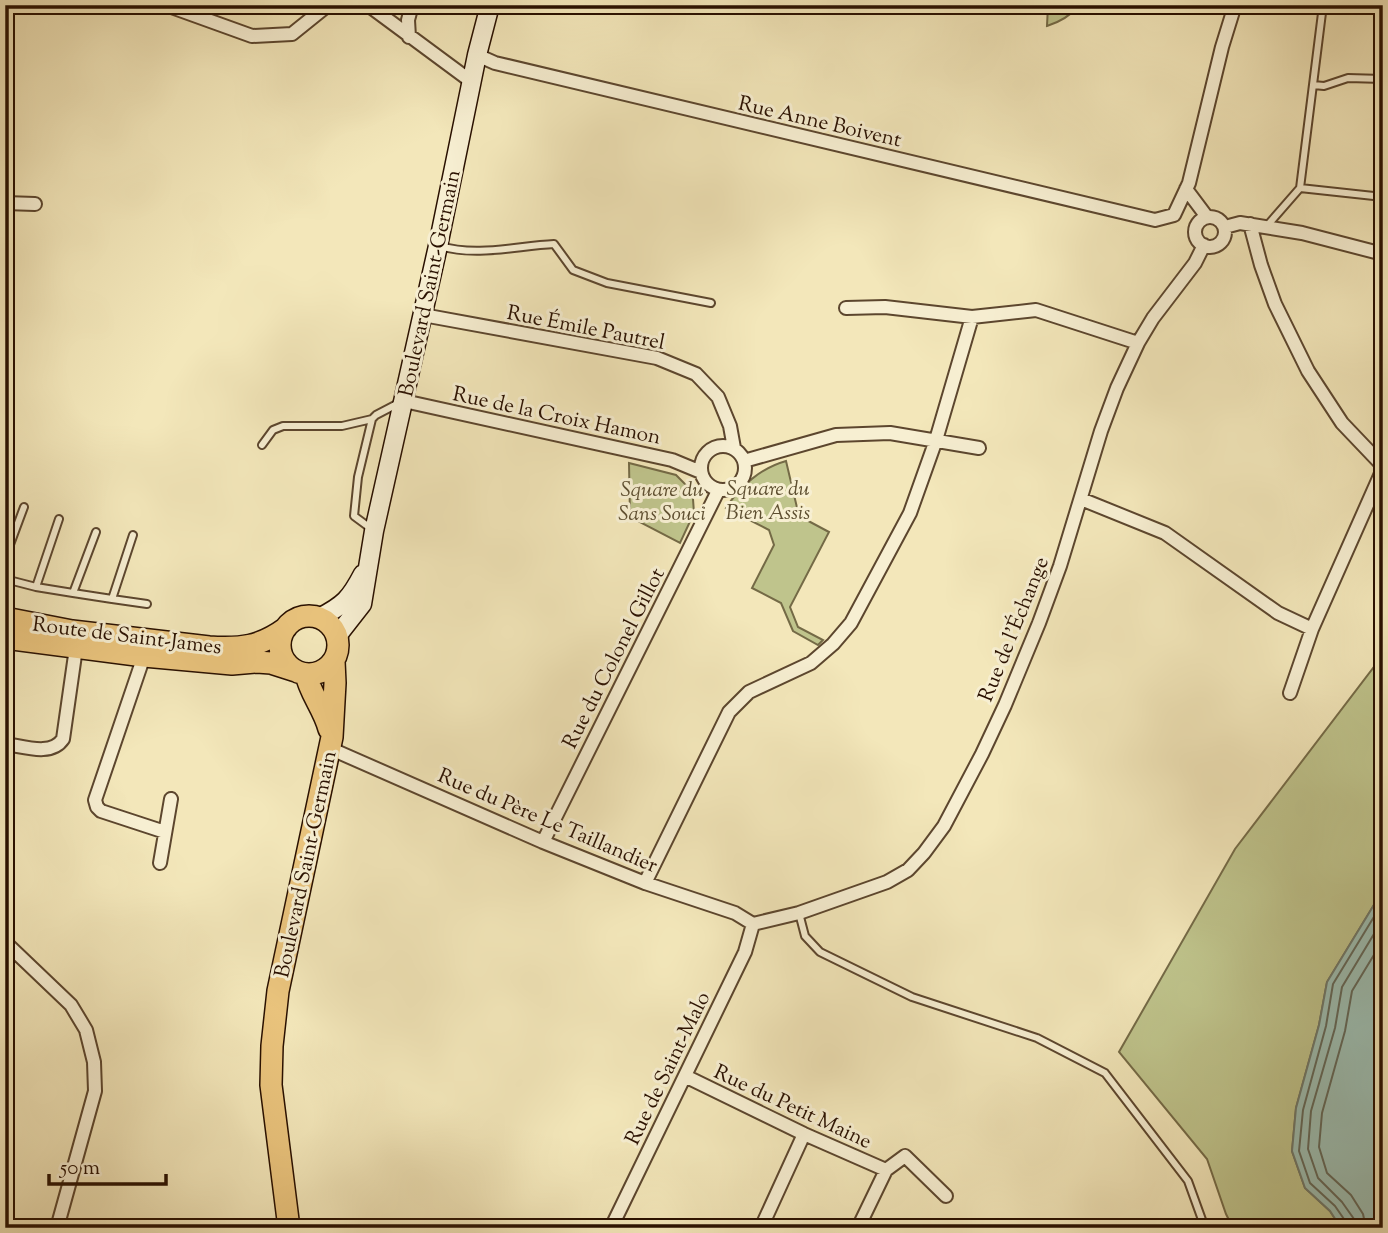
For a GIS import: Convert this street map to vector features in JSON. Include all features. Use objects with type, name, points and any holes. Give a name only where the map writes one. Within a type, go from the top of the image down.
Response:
[{"type":"main road","name":"Boulevard Saint-Germain","points":[[337,636],[362,604],[374,531],[490,5]]},
{"type":"main road","name":"Boulevard Saint-Germain","points":[[319,618],[344,603],[353,593],[369,561]]},
{"type":"main road","name":"Route de Saint-James","points":[[11,616],[74,639],[145,656],[232,664],[271,663],[301,673]]},
{"type":"main road","points":[[310,616],[319,618],[330,625],[337,636],[338,649],[334,661],[327,669],[317,673],[301,673],[288,665],[283,656],[282,637],[293,622],[310,616]]},
{"type":"main road","name":"Route de Saint-James","points":[[5,638],[232,648],[254,645],[270,639],[286,628]]},
{"type":"main road","name":"Boulevard Saint-Germain","points":[[289,1228],[271,1086],[271,1046],[278,990],[330,742],[334,661]]},
{"type":"main road","name":"Boulevard Saint-Germain","points":[[301,673],[326,719],[330,742]]},
{"type":"street","points":[[166,5],[252,36],[292,34],[328,5]]},
{"type":"street","points":[[368,5],[472,82]]},
{"type":"street","points":[[409,37],[408,20],[412,5]]},
{"type":"street","points":[[1195,230],[1199,221],[1212,216],[1220,220],[1225,227],[1225,236],[1220,244],[1211,247],[1204,245],[1198,240],[1195,230],[1174,215],[1189,183],[1235,5]]},
{"type":"street","name":"Rue Anne Boivent","points":[[477,55],[495,63],[1154,220],[1174,215]]},
{"type":"street","points":[[1186,189],[1208,217]]},
{"type":"street","points":[[5,203],[35,204]]},
{"type":"street","points":[[1225,227],[1240,223],[1302,233],[1383,254]]},
{"type":"street","points":[[1250,225],[1275,304],[1308,371],[1342,423],[1383,467],[1312,629],[1290,693]]},
{"type":"street","name":"Rue de l'Échange","points":[[753,924],[799,913],[887,882],[908,870],[944,826],[1010,693],[1060,566],[1113,398],[1138,343],[1153,318],[1195,263],[1204,245]]},
{"type":"street","points":[[846,308],[885,307],[972,317],[1037,310],[1138,343]]},
{"type":"street","name":"Rue Émile Pautrel","points":[[423,315],[657,358],[696,374],[718,397],[730,426],[734,449]]},
{"type":"street","points":[[645,883],[729,712],[749,692],[811,663],[833,644],[851,623],[910,513],[936,440],[972,317]]},
{"type":"street","name":"Rue de la Croix Hamon","points":[[404,401],[672,460],[701,472]]},
{"type":"street","points":[[744,461],[836,435],[890,433],[979,448]]},
{"type":"street","points":[[717,446],[734,449],[741,454],[744,461],[746,469],[740,483],[726,491],[718,491],[708,486],[701,472],[704,455],[717,446]]},
{"type":"street","name":"Rue du Colonel Gillot","points":[[543,842],[718,491]]},
{"type":"street","points":[[1081,499],[1166,533],[1278,613],[1312,629]]},
{"type":"street","points":[[5,744],[48,749],[58,746],[62,739],[74,639]]},
{"type":"street","name":"Route de Saint-James","points":[[145,656],[95,800],[102,811],[165,831]]},
{"type":"street","name":"Rue du Père Le Taillandier","points":[[330,742],[543,842],[645,883],[735,913],[753,924]]},
{"type":"street","points":[[160,863],[171,799]]},
{"type":"street","name":"Rue de Saint-Malo","points":[[611,1228],[745,952],[753,924]]},
{"type":"street","points":[[5,964],[9,946]]},
{"type":"street","points":[[9,946],[71,1005],[86,1030],[94,1062],[95,1091],[57,1228]]},
{"type":"street","name":"Rue du Petit Maine","points":[[685,1076],[804,1135],[886,1170]]},
{"type":"street","points":[[761,1228],[804,1135]]},
{"type":"street","name":"Rue du Petit Maine","points":[[858,1228],[886,1170],[905,1156],[946,1196]]},
{"type":"lane","points":[[1266,227],[1300,188],[1323,5]]},
{"type":"lane","points":[[1313,85],[1324,86],[1348,78],[1383,79]]},
{"type":"lane","points":[[1300,188],[1383,197]]},
{"type":"lane","points":[[438,246],[454,250],[504,250],[554,244],[573,270],[607,283],[711,303]]},
{"type":"lane","points":[[262,445],[273,430],[283,426],[342,426],[372,419],[404,401]]},
{"type":"lane","points":[[372,419],[358,477],[354,516],[374,531]]},
{"type":"lane","points":[[5,558],[24,507]]},
{"type":"lane","points":[[36,587],[59,519]]},
{"type":"lane","points":[[73,593],[96,532]]},
{"type":"lane","points":[[112,599],[133,535]]},
{"type":"lane","points":[[5,579],[36,587],[147,604]]},
{"type":"lane","points":[[799,913],[805,936],[820,952],[912,997],[1037,1038],[1105,1073],[1188,1181],[1205,1228]]},
{"type":"green space","points":[[1048,5],[1080,5],[1065,18],[1047,26]]},
{"type":"green space","name":"Square du Bien Assis","points":[[786,461],[799,516],[829,532],[790,607],[798,627],[823,640],[818,645],[793,631],[781,603],[752,588],[774,545],[769,530],[726,508],[752,479],[768,468]]},
{"type":"green space","name":"Square du Sans Souci","points":[[629,463],[676,475],[686,485],[693,499],[694,513],[680,543],[630,517]]},
{"type":"green space","points":[[1380,659],[1383,660],[1383,890],[1327,982],[1319,1025],[1296,1108],[1292,1151],[1305,1188],[1330,1211],[1341,1228],[1233,1228],[1207,1159],[1119,1052],[1235,849]]},
{"type":"water","points":[[1383,890],[1383,1228],[1341,1228],[1330,1211],[1305,1188],[1292,1151],[1296,1108],[1319,1025],[1327,982]]}]
